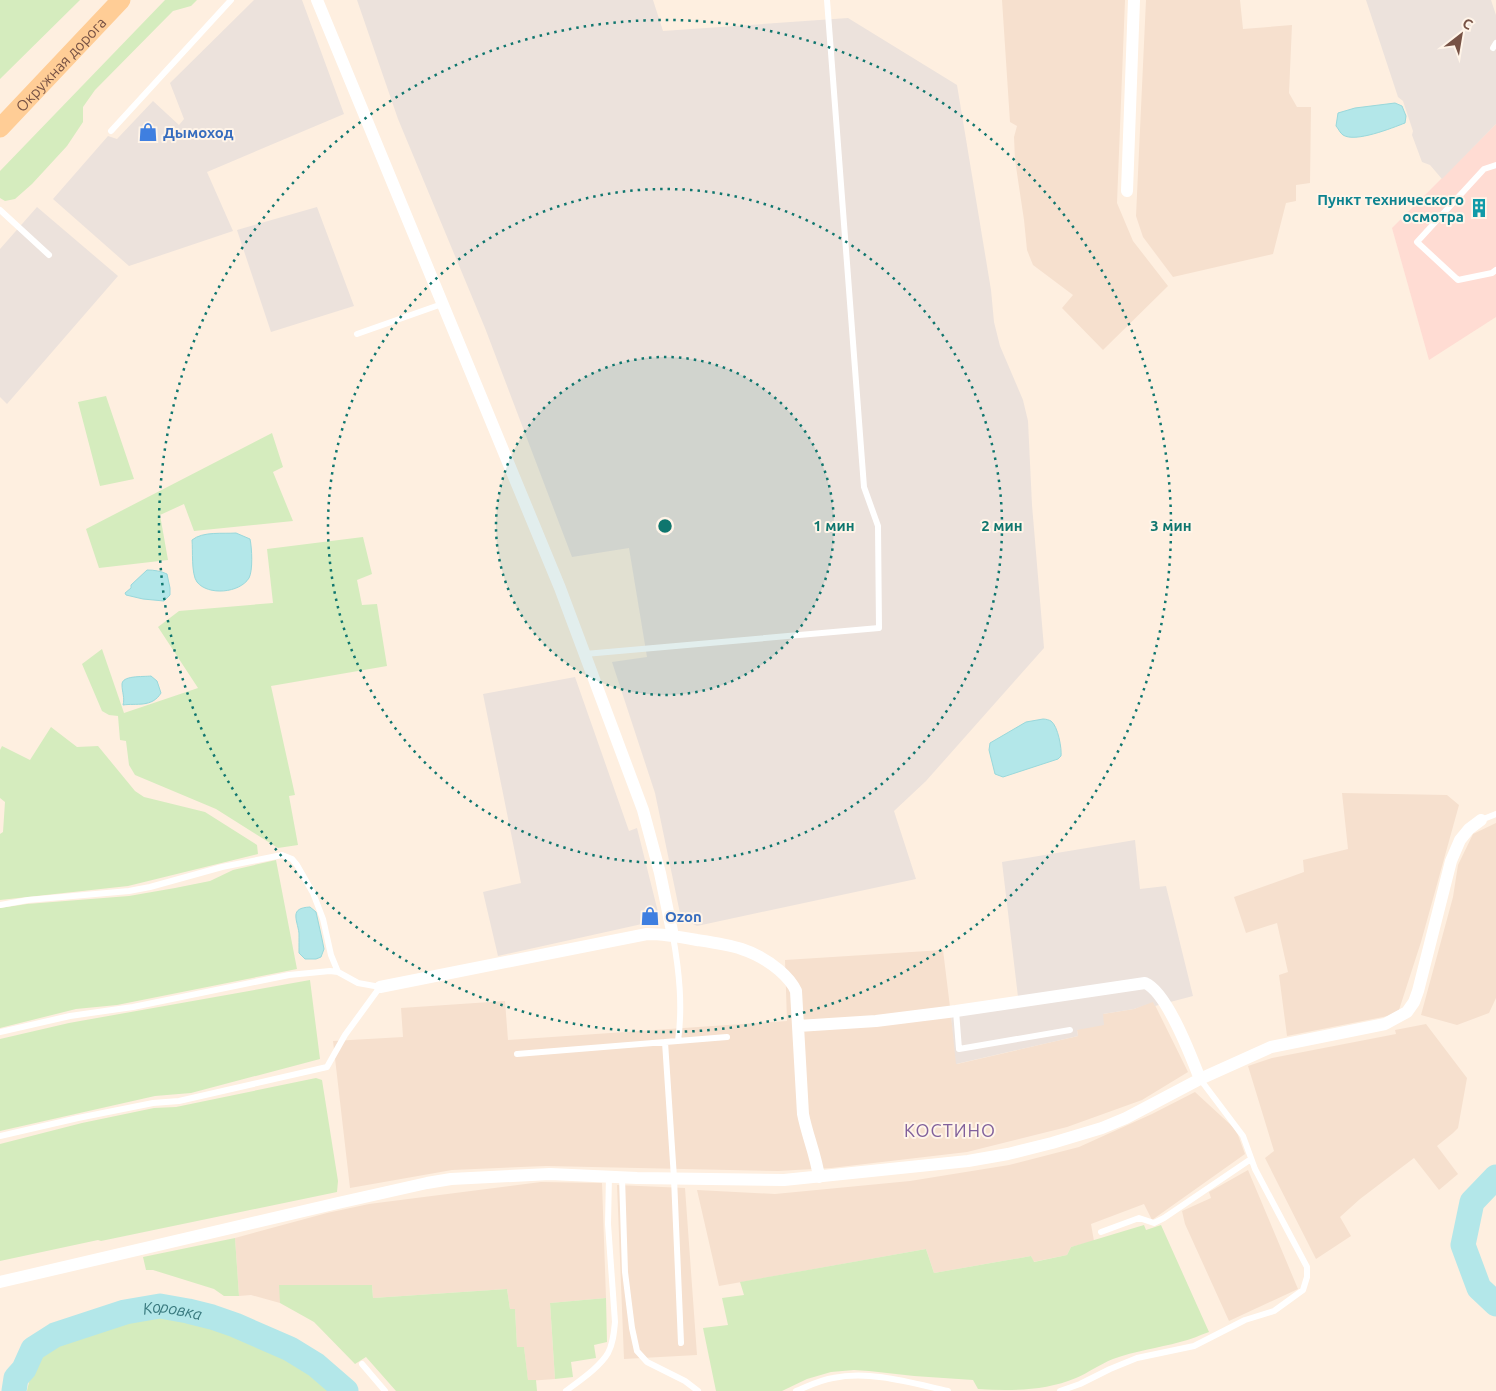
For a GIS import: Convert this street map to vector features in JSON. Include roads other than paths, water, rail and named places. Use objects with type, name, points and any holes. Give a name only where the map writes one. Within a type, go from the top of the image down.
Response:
[{"type":"main road","name":"Окружная дорога","points":[[0,128],[120,0]]},
{"type":"street","points":[[317,0],[560,588],[643,810],[660,873],[673,936]]},
{"type":"street","points":[[1127,191],[1134,0]]},
{"type":"street","points":[[0,1282],[427,1183],[488,1176],[530,1174],[775,1180],[819,1177],[968,1161],[1052,1143],[1102,1128],[1126,1118],[1200,1079],[1271,1048],[1385,1024],[1407,1012],[1414,1002],[1418,990],[1451,862],[1460,840],[1469,829],[1481,820]]},
{"type":"street","points":[[380,987],[648,934],[673,936],[740,947],[761,957],[773,966],[786,977],[796,990],[802,1114],[817,1160],[819,1177]]},
{"type":"street","points":[[798,1026],[876,1021],[1145,983],[1157,991],[1171,1015],[1189,1051],[1200,1079]]},
{"type":"lane","points":[[111,131],[232,0]]},
{"type":"lane","points":[[585,654],[879,628],[878,526],[864,488],[827,0]]},
{"type":"lane","points":[[1496,164],[1484,169],[1417,242],[1458,280],[1492,273],[1496,270]]},
{"type":"lane","points":[[0,210],[49,255]]},
{"type":"lane","points":[[357,334],[442,304]]},
{"type":"lane","points":[[1481,820],[1496,814]]},
{"type":"lane","points":[[0,905],[36,899],[136,889],[282,854],[292,859],[297,865],[313,893],[323,919],[331,955],[338,972]]},
{"type":"lane","points":[[673,936],[681,994],[678,1041]]},
{"type":"lane","points":[[0,1032],[70,1016],[133,1006],[290,975],[338,972],[358,983],[380,987],[345,1035],[327,1067],[179,1102],[153,1103],[0,1136]]},
{"type":"lane","points":[[956,1011],[959,1049],[1070,1030]]},
{"type":"lane","points":[[517,1054],[727,1037]]},
{"type":"lane","points":[[665,1042],[674,1178],[680,1343]]},
{"type":"lane","points":[[1060,1391],[1137,1358],[1194,1346],[1245,1320],[1274,1311],[1303,1290],[1307,1277],[1307,1267],[1251,1159],[1243,1136],[1200,1079]]},
{"type":"lane","points":[[1101,1232],[1139,1218],[1154,1223],[1159,1221],[1251,1159]]},
{"type":"lane","points":[[566,1391],[604,1359],[609,1352],[613,1338],[615,1322],[608,1224],[609,1176]]},
{"type":"lane","points":[[622,1177],[625,1272],[637,1351],[647,1362],[685,1381],[698,1391]]},
{"type":"lane","points":[[362,1364],[385,1391]]},
{"type":"lane","points":[[796,1391],[832,1378],[855,1375],[898,1380],[948,1391]]},
{"type":"water","points":[[1395,103],[1402,106],[1406,116],[1405,123],[1374,134],[1356,137],[1343,135],[1336,126],[1338,113],[1355,108]]},
{"type":"water","points":[[236,533],[250,539],[252,559],[249,578],[239,587],[231,590],[216,591],[202,586],[195,578],[192,540],[207,534]]},
{"type":"water","points":[[147,570],[167,574],[170,595],[164,601],[126,595],[125,593],[131,588],[131,585]]},
{"type":"water","points":[[151,676],[157,681],[161,693],[157,698],[144,704],[123,705],[123,682],[129,678]]},
{"type":"water","points":[[1043,719],[1051,721],[1058,732],[1061,756],[1058,759],[1003,777],[995,774],[989,750],[990,743],[1026,722]]},
{"type":"water","points":[[310,907],[316,912],[324,949],[321,957],[316,959],[305,959],[299,953],[299,933],[296,915],[299,910]]},
{"type":"waterway","name":"Коровка","points":[[1496,1177],[1472,1202],[1463,1245],[1479,1288],[1496,1304]]},
{"type":"waterway","name":"Коровка","points":[[14,1391],[16,1378],[24,1369],[33,1349],[55,1335],[125,1312],[160,1306],[212,1317],[290,1349],[316,1365],[346,1391]]},
{"type":"place","name":"Дымоход","points":[[148,132]]},
{"type":"place","name":"Пункт технического осмотра","points":[[1479,208]]},
{"type":"place","name":"Ozon","points":[[650,916]]},
{"type":"district","name":"КОСТИНО","points":[[950,1130]]}]
